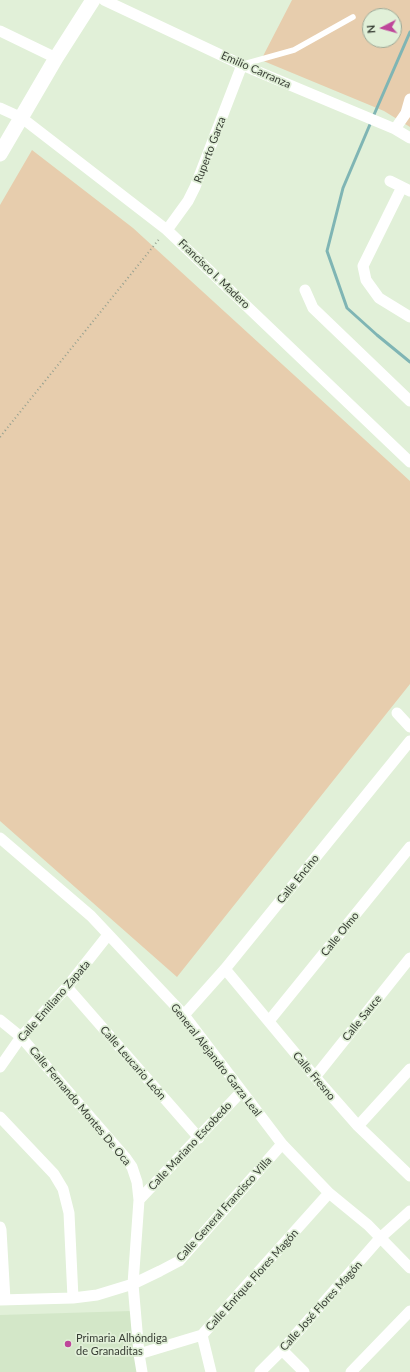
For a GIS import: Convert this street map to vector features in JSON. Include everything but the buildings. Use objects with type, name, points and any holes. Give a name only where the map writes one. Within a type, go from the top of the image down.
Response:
[{"type":"street","points":[[0,154],[56,58],[93,0]]},
{"type":"street","name":"Emilio Carranza","points":[[104,0],[242,65],[395,129],[410,138]]},
{"type":"street","points":[[0,30],[56,58]]},
{"type":"street","name":"Ruperto Garza","points":[[167,230],[188,200],[195,187],[242,65]]},
{"type":"street","points":[[395,129],[406,113],[410,99]]},
{"type":"street","name":"Francisco I. Madero","points":[[0,108],[22,118],[167,230],[410,462]]},
{"type":"street","points":[[390,180],[406,189],[362,266],[366,280],[379,298],[410,317]]},
{"type":"street","points":[[305,290],[313,308],[410,401]]},
{"type":"street","points":[[397,713],[410,727]]},
{"type":"street","name":"Calle Encino","points":[[184,1015],[226,969],[410,741]]},
{"type":"street","name":"General Alejandro Garza Leal","points":[[0,838],[91,916],[184,1015],[282,1144],[329,1193],[368,1225],[410,1268]]},
{"type":"street","name":"Calle Olmo","points":[[269,1021],[410,847]]},
{"type":"street","name":"Calle Emiliano Zapata","points":[[0,1067],[22,1037],[67,988],[108,935]]},
{"type":"street","name":"Calle Sauce","points":[[315,1077],[410,958]]},
{"type":"street","name":"Calle Fresno","points":[[226,969],[315,1077],[358,1126],[410,1176]]},
{"type":"street","name":"Calle Leucario León","points":[[67,988],[199,1138]]},
{"type":"street","name":"Calle Fernando Montes De Oca","points":[[0,1020],[22,1037],[132,1167],[137,1182],[139,1200],[133,1284],[142,1372]]},
{"type":"street","points":[[358,1126],[409,1073]]},
{"type":"street","name":"Calle Mariano Escobedo","points":[[139,1200],[241,1092]]},
{"type":"street","points":[[0,1117],[54,1174],[62,1189],[69,1213],[73,1298]]},
{"type":"street","name":"Calle General Francisco Villa","points":[[2,1300],[73,1298],[97,1295],[133,1284],[179,1261],[282,1144]]},
{"type":"street","name":"Calle Enrique Flores Magón","points":[[139,1354],[202,1335],[329,1193]]},
{"type":"street","name":"Calle José Flores Magón","points":[[260,1372],[282,1350],[380,1238],[410,1211]]},
{"type":"street","points":[[0,1229],[2,1300]]},
{"type":"street","points":[[351,1372],[410,1312]]},
{"type":"street","points":[[202,1335],[211,1372]]},
{"type":"street","points":[[282,1350],[304,1372]]},
{"type":"lane","points":[[242,65],[294,50],[353,17]]},
{"type":"path","points":[[0,437],[167,230]]},
{"type":"shaded area","points":[[292,0],[410,0],[410,127],[384,111],[261,60]]},
{"type":"shaded area","points":[[32,150],[133,228],[410,481],[410,684],[177,977],[0,821],[0,205]]},
{"type":"shaded area","name":"Primaria Alhóndiga de Granaditas","points":[[131,1311],[139,1372],[0,1372],[0,1315]]},
{"type":"waterway","points":[[373,117],[410,32]]},
{"type":"waterway","points":[[371,122],[343,188],[327,251],[347,308],[410,362]]},
{"type":"place","name":"Primaria Alhóndiga de Granaditas","points":[[68,1344]]}]
